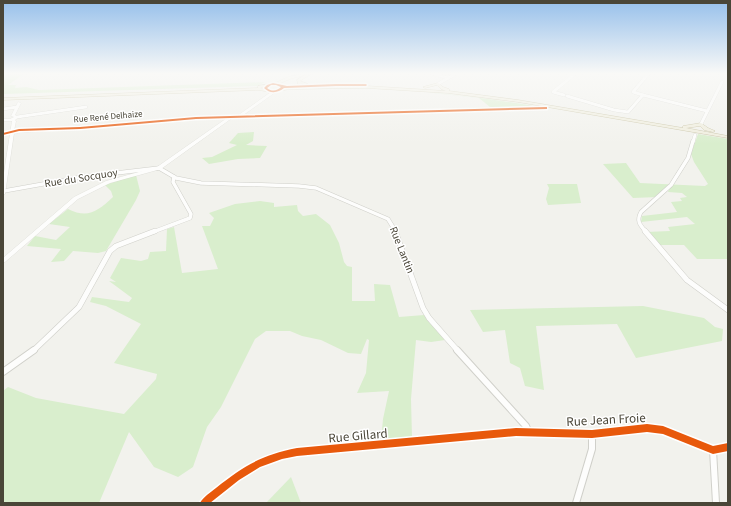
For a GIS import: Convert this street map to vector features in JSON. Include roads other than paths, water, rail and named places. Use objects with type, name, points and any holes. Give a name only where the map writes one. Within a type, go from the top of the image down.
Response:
[{"type":"highway","points":[[3,98],[55,97]]},
{"type":"highway","points":[[3,98],[78,97]]},
{"type":"highway","points":[[487,97],[728,136]]},
{"type":"highway","points":[[498,97],[683,128],[701,124],[706,129],[715,133]]},
{"type":"highway","points":[[12,98],[18,101],[18,105],[31,98]]},
{"type":"highway","points":[[546,108],[553,107]]},
{"type":"highway","points":[[683,128],[695,135],[698,133],[715,133]]},
{"type":"street","points":[[238,117],[260,97]]},
{"type":"street","points":[[567,97],[614,110],[628,112],[642,97]]},
{"type":"street","points":[[649,97],[707,111]]},
{"type":"street","points":[[701,124],[714,97]]},
{"type":"street","points":[[3,109],[18,105]]},
{"type":"street","points":[[3,190],[14,132],[14,118],[18,105]]},
{"type":"street","points":[[4,120],[46,112],[86,107]]},
{"type":"street","name":"Rue René Delhaize","points":[[14,132],[186,119],[546,108]]},
{"type":"street","points":[[3,261],[76,198],[108,182],[159,168],[231,117]]},
{"type":"street","points":[[3,134],[14,132]]},
{"type":"street","points":[[695,135],[688,158],[671,185],[641,212],[638,218],[639,224],[664,256],[687,280],[728,310]]},
{"type":"street","name":"Rue Lantin","points":[[159,168],[174,177],[211,184],[312,187],[326,191],[388,219],[396,232],[427,314],[526,426],[529,433]]},
{"type":"street","name":"Rue du Socquoy","points":[[3,190],[159,168]]},
{"type":"street","points":[[3,372],[39,346],[79,307],[110,252],[116,246],[190,218],[191,214],[173,182],[174,177]]},
{"type":"street","name":"Rue Jean Froie","points":[[529,433],[592,434],[654,428],[713,450]]},
{"type":"street","name":"Rue Gillard","points":[[204,503],[248,469],[280,455],[486,435],[529,433]]},
{"type":"street","points":[[576,503],[592,449],[592,434]]},
{"type":"street","points":[[716,503],[713,450],[728,447]]}]
